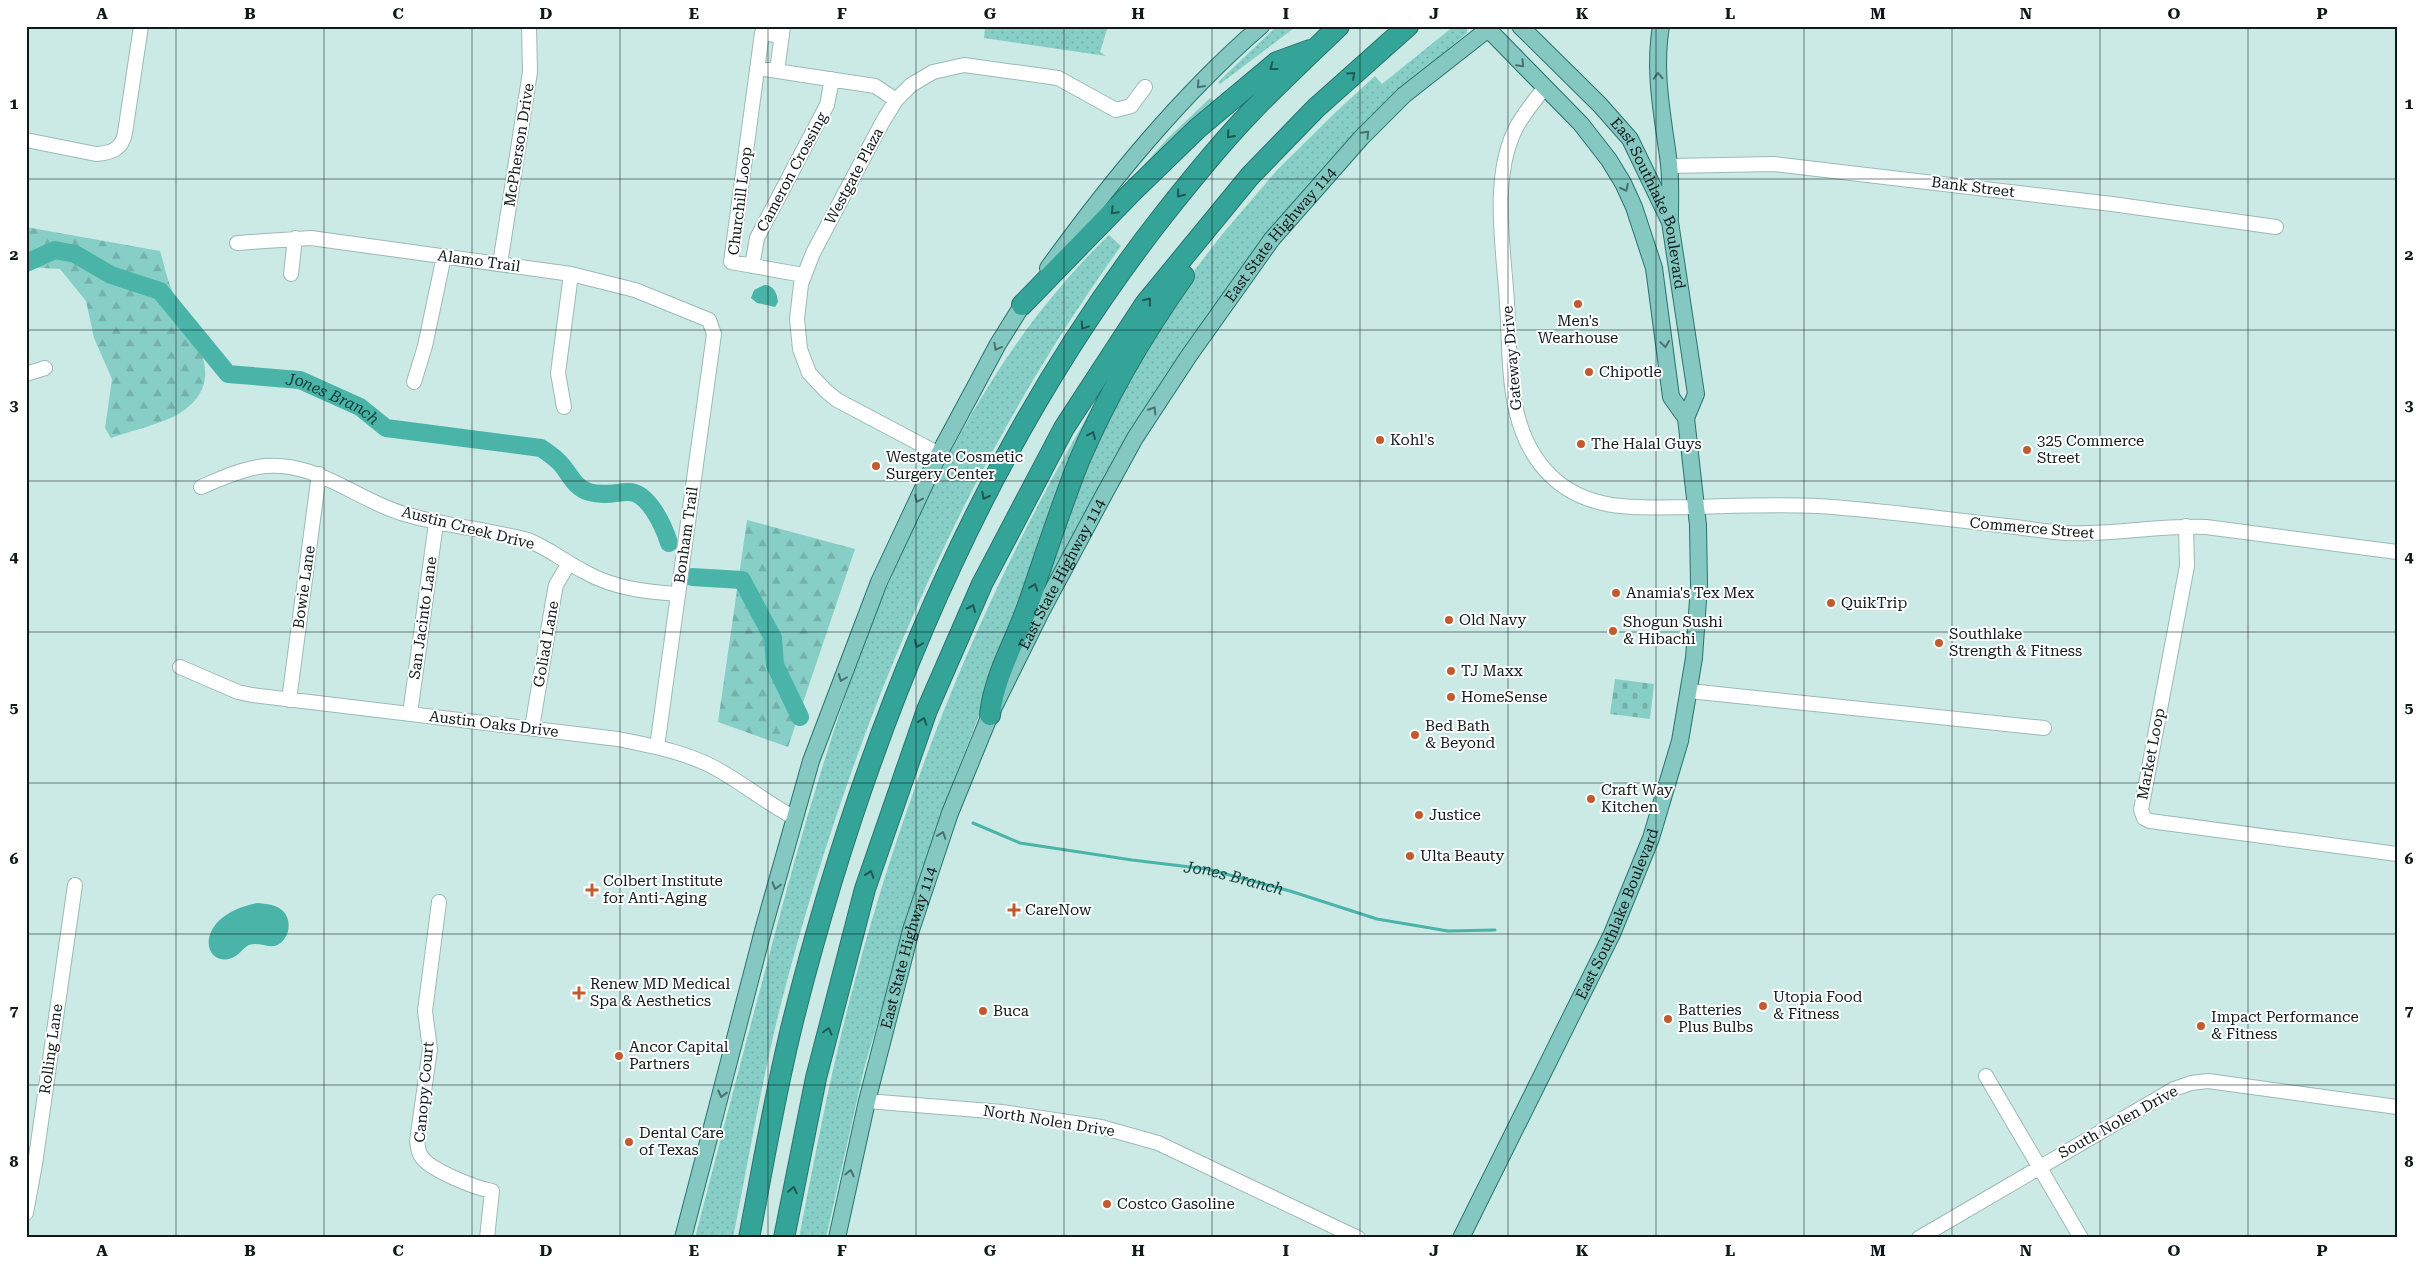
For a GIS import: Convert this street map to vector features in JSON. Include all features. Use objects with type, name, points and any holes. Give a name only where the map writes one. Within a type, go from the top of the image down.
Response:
[{"type":"highway","points":[[749,1238],[793,1022],[841,851],[862,787],[935,602],[977,512],[1036,402],[1064,355],[1145,239],[1211,156],[1250,113],[1339,26]]},
{"type":"highway","points":[[784,1238],[816,1078],[865,889],[927,710],[982,584],[1064,428],[1145,304],[1250,176],[1298,126],[1408,26]]},
{"type":"highway","points":[[1022,305],[1133,191],[1198,128],[1277,62],[1317,47]]},
{"type":"highway","points":[[990,715],[993,692],[1026,610],[1062,506],[1080,460],[1104,409],[1153,320],[1210,240],[1245,196],[1289,147],[1298,126]]},
{"type":"main road","points":[[683,1238],[811,761],[879,582],[939,454],[1022,305],[1081,223],[1133,157],[1214,69],[1261,26]]},
{"type":"main road","name":"East Southlake Boulevard","points":[[1461,1238],[1612,934],[1638,875],[1660,815],[1680,740],[1694,658],[1699,585],[1696,507],[1686,418],[1696,394],[1670,222],[1630,139],[1600,105],[1520,26]]},
{"type":"main road","points":[[1661,26],[1657,52],[1660,107],[1669,166],[1670,222]]},
{"type":"main road","name":"East Southlake Boulevard","points":[[1488,27],[1544,88],[1581,124],[1624,183],[1654,268],[1671,397],[1686,418]]},
{"type":"main road","name":"East State Highway 114","points":[[837,1238],[867,1101],[920,900],[950,813],[990,715],[1041,612],[1136,438],[1188,357],[1272,239],[1361,138],[1404,95],[1488,27]]},
{"type":"main road","points":[[1630,139],[1643,154],[1669,166]]},
{"type":"street","points":[[26,140],[96,154],[106,154],[119,148],[123,143],[126,133],[141,26]]},
{"type":"street","name":"McPherson Drive","points":[[500,264],[530,72],[529,26]]},
{"type":"street","points":[[777,71],[783,31]]},
{"type":"street","name":"Churchill Loop","points":[[783,31],[762,33],[731,262],[803,275]]},
{"type":"street","name":"Westgate Plaza","points":[[939,454],[837,400],[826,391],[809,372],[800,349],[797,334],[803,275],[812,253],[896,100],[911,85],[923,77],[947,68],[964,65],[1058,78],[1074,85],[1107,107],[1116,110],[1131,106],[1138,100],[1145,87]]},
{"type":"street","points":[[757,68],[874,86],[896,100]]},
{"type":"street","name":"Cameron Crossing","points":[[752,266],[757,238],[827,105],[832,79]]},
{"type":"street","name":"Gateway Drive","points":[[1544,88],[1514,132],[1507,150],[1501,184],[1512,380],[1517,418],[1522,435],[1530,451],[1550,476],[1579,496],[1596,502],[1633,508],[1696,507]]},
{"type":"street","name":"Bank Street","points":[[1669,166],[1774,164],[2098,202],[2276,227]]},
{"type":"street","points":[[291,274],[294,238]]},
{"type":"street","name":"Alamo Trail","points":[[237,243],[311,238],[571,274],[635,290],[693,312],[709,320],[711,324]]},
{"type":"street","points":[[414,382],[425,346],[444,256]]},
{"type":"street","points":[[564,407],[558,373],[571,274]]},
{"type":"street","name":"Bonham Trail","points":[[657,747],[714,334],[711,324]]},
{"type":"street","points":[[26,374],[45,368]]},
{"type":"street","name":"Austin Creek Drive","points":[[201,487],[243,470],[260,466],[299,468],[319,474],[399,512],[436,523],[528,540],[608,583],[636,589],[678,594]]},
{"type":"street","name":"Bowie Lane","points":[[288,700],[319,474]]},
{"type":"street","name":"Commerce Street","points":[[1696,507],[1818,506],[2062,533],[2122,533],[2186,526],[2397,552]]},
{"type":"street","name":"San Jacinto Lane","points":[[410,714],[436,523]]},
{"type":"street","name":"Market Loop","points":[[2186,526],[2187,566],[2141,810],[2144,818],[2150,821],[2397,854]]},
{"type":"street","name":"Goliad Lane","points":[[532,728],[552,601],[556,585],[568,563]]},
{"type":"street","name":"Austin Oaks Drive","points":[[180,667],[238,692],[288,700],[618,739],[657,747],[690,757],[716,769],[780,811],[795,818]]},
{"type":"street","points":[[1688,691],[2044,728]]},
{"type":"street","name":"Rolling Lane","points":[[26,1213],[36,1164],[75,886]]},
{"type":"street","name":"Canopy Court","points":[[440,902],[425,1011],[430,1049],[418,1141],[420,1156],[429,1165],[481,1189],[492,1191],[487,1238]]},
{"type":"street","points":[[1986,1076],[2081,1238]]},
{"type":"street","name":"South Nolen Drive","points":[[1920,1238],[2174,1089],[2191,1083],[2208,1081],[2397,1106]]},
{"type":"street","name":"North Nolen Drive","points":[[867,1101],[1002,1112],[1111,1130],[1158,1143],[1358,1238]]},
{"type":"green space","points":[[985,26],[1108,26],[1100,52],[1106,56],[984,38]]},
{"type":"green space","points":[[1277,26],[1297,26],[1220,84],[1218,82]]},
{"type":"green space","points":[[1454,26],[1467,26],[1467,33],[1419,74],[1236,276],[1180,355],[1126,439],[1044,587],[1094,443],[1181,288],[1220,237],[1277,170],[1339,109],[1375,76],[1382,84]]},
{"type":"green space","points":[[1210,98],[1216,103],[1121,191],[1167,139]]},
{"type":"green space","points":[[26,227],[160,251],[171,288],[202,353],[205,369],[204,385],[196,399],[173,417],[111,438],[105,428],[112,379],[94,338],[86,301],[60,269],[26,267]]},
{"type":"green space","points":[[1109,235],[1121,246],[1063,332],[1009,421],[961,513],[917,607],[877,703],[841,801],[810,900],[782,1000],[762,1088],[733,1238],[695,1238],[749,1030],[818,780],[857,663],[879,605],[930,492],[987,388],[1008,356],[1055,293]]},
{"type":"green space","points":[[1111,377],[957,772],[921,873],[864,1069],[826,1238],[799,1238],[832,1076],[855,980],[903,822],[961,669],[994,595],[1030,521]]},
{"type":"green space","points":[[747,520],[855,549],[788,747],[718,722]]},
{"type":"green space","points":[[1615,679],[1654,684],[1650,719],[1610,714]]},
{"type":"shaded area","points":[[764,285],[773,288],[776,293],[778,302],[775,307],[757,303],[751,298],[754,290]]},
{"type":"shaded area","points":[[257,903],[277,907],[286,915],[289,924],[283,941],[276,946],[249,945],[234,957],[223,960],[215,957],[210,950],[209,940],[212,930],[221,919],[236,910]]},
{"type":"waterway","name":"Jones Branch","points":[[26,263],[55,250],[75,254],[111,275],[160,291],[228,374],[300,380],[360,407],[386,428],[541,448],[559,462],[575,483],[584,490],[599,494],[627,492],[635,493],[642,497],[659,519],[669,543]]},
{"type":"waterway","name":"Jones Branch","points":[[692,577],[742,580],[773,638],[775,665],[800,717]]},
{"type":"waterway","name":"Jones Branch","points":[[973,823],[1020,843],[1207,869],[1290,891],[1377,919],[1448,931],[1495,930]]},
{"type":"place","name":"Men's Wearhouse","points":[[1578,304]]},
{"type":"place","name":"Chipotle","points":[[1589,372]]},
{"type":"place","name":"Kohl's","points":[[1380,440]]},
{"type":"place","name":"The Halal Guys","points":[[1581,444]]},
{"type":"place","name":"325 Commerce Street","points":[[2027,450]]},
{"type":"place","name":"Westgate Cosmetic Surgery Center","points":[[876,466]]},
{"type":"place","name":"Anamia's Tex Mex","points":[[1616,593]]},
{"type":"place","name":"QuikTrip","points":[[1831,603]]},
{"type":"place","name":"Old Navy","points":[[1449,620]]},
{"type":"place","name":"Shogun Sushi & Hibachi","points":[[1613,631]]},
{"type":"place","name":"Southlake Strength & Fitness","points":[[1939,643]]},
{"type":"place","name":"TJ Maxx","points":[[1451,671]]},
{"type":"place","name":"HomeSense","points":[[1451,697]]},
{"type":"place","name":"Bed Bath & Beyond","points":[[1415,735]]},
{"type":"place","name":"Craft Way Kitchen","points":[[1591,799]]},
{"type":"place","name":"Justice","points":[[1419,815]]},
{"type":"place","name":"Ulta Beauty","points":[[1410,856]]},
{"type":"place","name":"Colbert Institute for Anti-Aging","points":[[592,890]]},
{"type":"place","name":"CareNow","points":[[1014,910]]},
{"type":"place","name":"Renew MD Medical Spa & Aesthetics","points":[[579,993]]},
{"type":"place","name":"Utopia Food & Fitness","points":[[1763,1006]]},
{"type":"place","name":"Buca","points":[[983,1011]]},
{"type":"place","name":"Batteries Plus Bulbs","points":[[1668,1019]]},
{"type":"place","name":"Impact Performance & Fitness","points":[[2201,1026]]},
{"type":"place","name":"Ancor Capital Partners","points":[[619,1056]]},
{"type":"place","name":"Dental Care of Texas","points":[[629,1142]]},
{"type":"place","name":"Costco Gasoline","points":[[1107,1204]]}]
